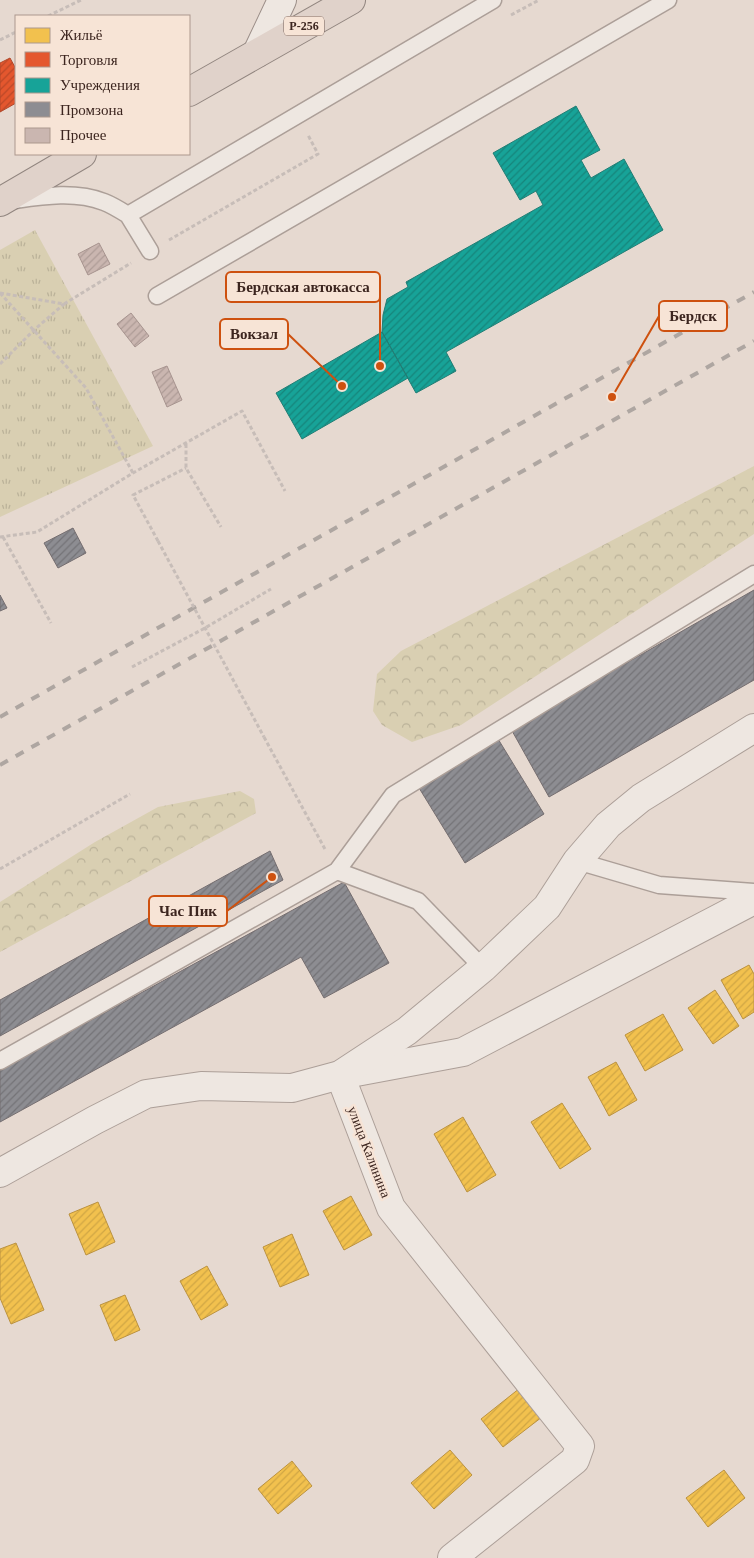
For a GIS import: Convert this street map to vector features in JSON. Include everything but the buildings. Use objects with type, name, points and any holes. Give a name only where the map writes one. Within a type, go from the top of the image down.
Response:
[{"type":"highway","name":"Р-256","points":[[190,91],[351,0]]},
{"type":"highway","points":[[0,202],[80,155]]},
{"type":"street","points":[[257,53],[282,0]]},
{"type":"street","points":[[340,1075],[406,1031],[483,968],[547,907],[577,861],[608,825],[641,798],[754,728]]},
{"type":"street","points":[[0,1173],[146,1094],[201,1086],[292,1088],[340,1075],[463,1052],[754,900]]},
{"type":"street","name":"улица Калинина","points":[[340,1075],[391,1208],[580,1446],[575,1460],[452,1558]]},
{"type":"lane","points":[[128,214],[493,0]]},
{"type":"lane","points":[[157,296],[668,0]]},
{"type":"lane","points":[[0,202],[47,195],[77,196],[103,201],[128,214],[150,251]]},
{"type":"lane","points":[[0,1061],[337,871],[392,795],[754,574]]},
{"type":"lane","points":[[577,861],[659,885],[754,892]]},
{"type":"lane","points":[[337,871],[418,901],[483,968]]},
{"type":"path","points":[[50,15],[81,0]]},
{"type":"path","points":[[504,19],[538,0]]},
{"type":"path","points":[[0,40],[15,32]]},
{"type":"path","points":[[0,364],[34,330],[64,304],[150,251],[318,154],[305,129]]},
{"type":"path","points":[[0,293],[64,304]]},
{"type":"path","points":[[0,293],[86,388],[133,473]]},
{"type":"path","points":[[51,623],[1,537],[37,532],[133,473],[242,411],[285,491]]},
{"type":"path","points":[[186,443],[186,468],[221,527]]},
{"type":"path","points":[[186,468],[133,495],[317,833]]},
{"type":"path","points":[[132,667],[205,628],[271,589]]},
{"type":"path","points":[[0,869],[130,794]]},
{"type":"green space","points":[[35,230],[153,446],[0,517],[0,250]]},
{"type":"green space","points":[[754,466],[754,534],[461,725],[412,742],[382,725],[373,711],[377,674],[401,651]]},
{"type":"green space","points":[[240,791],[254,799],[256,813],[0,952],[0,902],[95,842],[158,807]]},
{"type":"railway","points":[[0,717],[754,292]]},
{"type":"railway","points":[[0,765],[754,341]]},
{"type":"place","name":"Бердская автокасса","points":[[380,366]]},
{"type":"place","name":"Вокзал","points":[[342,386]]},
{"type":"place","name":"Бердск","points":[[612,397]]},
{"type":"place","name":"Час Пик","points":[[272,877]]}]
